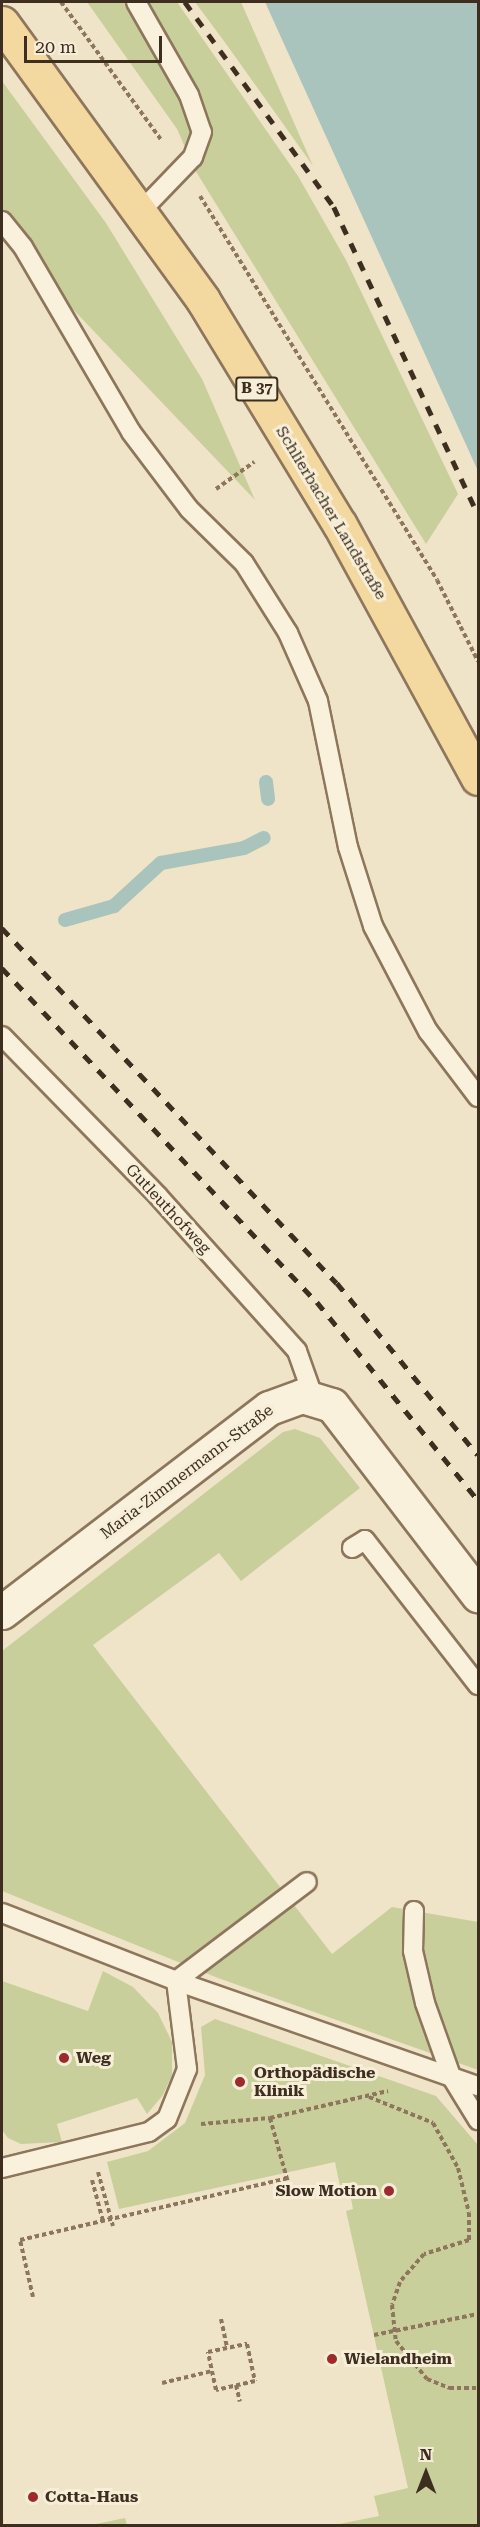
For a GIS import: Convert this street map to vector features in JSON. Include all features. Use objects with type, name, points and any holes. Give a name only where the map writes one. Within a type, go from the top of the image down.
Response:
[{"type":"main road","name":"Schlierbacher Landstraße","points":[[2,23],[141,211],[286,437],[415,654],[478,778]]},
{"type":"street","points":[[313,1396],[332,1405],[357,1433],[478,1595]]},
{"type":"street","name":"Maria-Zimmermann-Straße","points":[[2,1612],[269,1408],[313,1396]]},
{"type":"lane","points":[[136,2],[200,122],[201,140],[182,169],[141,211]]},
{"type":"lane","points":[[2,220],[23,246],[131,432],[189,509],[244,563],[305,665],[348,847],[373,926],[428,1031],[478,1097]]},
{"type":"lane","name":"Gutleuthofweg","points":[[2,1036],[158,1196],[297,1351],[313,1396]]},
{"type":"lane","points":[[352,1548],[365,1540],[478,1685]]},
{"type":"lane","points":[[176,1981],[307,1882]]},
{"type":"lane","points":[[414,1911],[417,1973],[451,2076],[478,2120]]},
{"type":"lane","points":[[2,1913],[176,1981],[478,2086]]},
{"type":"lane","points":[[2,2169],[84,2151],[150,2132],[167,2119],[187,2069],[176,1981]]},
{"type":"path","points":[[61,2],[182,169],[264,292],[437,580],[478,661]]},
{"type":"path","points":[[189,509],[286,437]]},
{"type":"path","points":[[167,2119],[225,2124],[270,2118],[369,2097],[414,2083],[423,2067]]},
{"type":"path","points":[[369,2097],[433,2123],[458,2168],[469,2213],[469,2240],[435,2248],[406,2271],[395,2293],[393,2331],[409,2363],[427,2379],[449,2388],[478,2388]]},
{"type":"path","points":[[270,2118],[289,2186]]},
{"type":"path","points":[[84,2151],[103,2221]]},
{"type":"path","points":[[98,2172],[113,2226]]},
{"type":"path","points":[[33,2297],[20,2240],[288,2178]]},
{"type":"path","points":[[374,2335],[478,2314]]},
{"type":"path","points":[[221,2319],[227,2348]]},
{"type":"path","points":[[247,2344],[255,2381],[216,2390],[208,2352],[227,2348],[247,2344]]},
{"type":"path","points":[[162,2383],[212,2371]]},
{"type":"path","points":[[236,2385],[240,2402]]},
{"type":"green space","points":[[87,2],[177,2],[298,176],[346,260],[458,494],[426,544],[195,170],[177,129]]},
{"type":"green space","points":[[195,2],[241,2],[313,166],[229,48]]},
{"type":"green space","points":[[2,81],[106,223],[202,379],[255,500],[2,235]]},
{"type":"green space","points":[[295,1429],[320,1438],[360,1488],[241,1581],[219,1553],[93,1645],[332,1954],[392,1907],[478,1922],[478,2070],[218,1978],[2,1891],[2,1651],[283,1432]]},
{"type":"green space","points":[[103,1971],[133,1987],[158,2013],[172,2042],[172,2075],[163,2095],[147,2114],[137,2098],[57,2124],[62,2142],[21,2144],[8,2138],[2,2130],[2,1981],[88,2011]]},
{"type":"green space","points":[[215,2019],[436,2096],[478,2145],[478,2525],[334,2525],[379,2516],[374,2496],[408,2488],[346,2211],[353,2209],[350,2194],[342,2196],[335,2162],[119,2209],[107,2162],[148,2151],[185,2123],[205,2075],[201,2027]]},
{"type":"green space","points":[[125,2518],[127,2525],[91,2525]]},
{"type":"water","points":[[265,2],[478,2],[478,471]]},
{"type":"waterway","points":[[266,782],[268,799]]},
{"type":"waterway","points":[[65,920],[114,906],[161,863],[244,848],[264,838]]},
{"type":"railway","points":[[185,2],[334,207],[478,515]]},
{"type":"railway","points":[[2,928],[337,1283],[478,1455]]},
{"type":"railway","points":[[2,968],[317,1302],[478,1500]]},
{"type":"place","name":"Weg","points":[[64,2058]]},
{"type":"place","name":"Orthopädische Klinik","points":[[240,2082]]},
{"type":"place","name":"Slow Motion","points":[[389,2191]]},
{"type":"place","name":"Wielandheim","points":[[332,2359]]},
{"type":"place","name":"Cotta-Haus","points":[[33,2497]]}]
